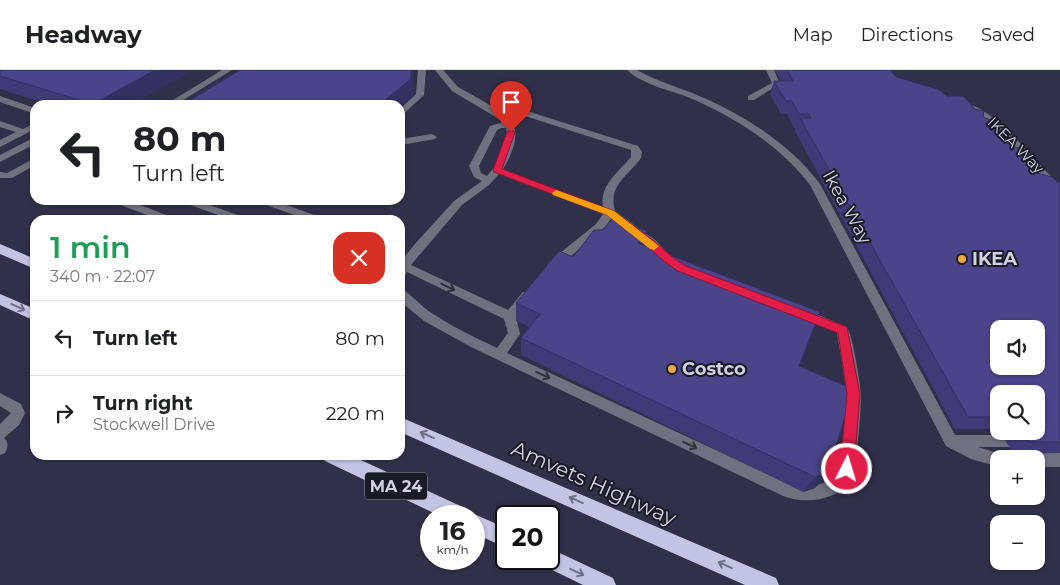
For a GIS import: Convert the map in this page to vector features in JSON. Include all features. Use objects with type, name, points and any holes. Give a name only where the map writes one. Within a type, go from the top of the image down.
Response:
[{"type":"highway","points":[[0,249],[30,262]]},
{"type":"highway","points":[[0,298],[30,313]]},
{"type":"highway","name":"Amvets Highway","points":[[405,426],[769,585]]},
{"type":"highway","name":"MA 24","points":[[342,460],[437,505]]},
{"type":"highway","points":[[560,563],[606,585]]},
{"type":"street","points":[[178,100],[228,70]]},
{"type":"street","points":[[405,110],[421,93],[422,70]]},
{"type":"street","name":"Ikea Way","points":[[631,70],[650,80],[712,105],[768,140],[797,162],[815,184],[891,317],[951,441]]},
{"type":"street","points":[[751,98],[776,84],[770,70]]},
{"type":"street","points":[[405,266],[458,203],[488,181],[497,170],[510,140],[511,125],[499,113],[460,93],[451,86],[444,72]]},
{"type":"street","points":[[0,99],[30,109]]},
{"type":"street","name":"IKEA Way","points":[[957,103],[984,113],[990,118],[1060,192]]},
{"type":"street","points":[[499,113],[517,112],[527,114],[635,148],[637,152],[636,158],[608,192],[606,202],[610,213]]},
{"type":"street","points":[[0,124],[23,132]]},
{"type":"street","points":[[488,181],[476,174],[474,166],[492,128],[500,125],[511,125]]},
{"type":"street","points":[[0,144],[30,128]]},
{"type":"street","points":[[405,140],[432,138]]},
{"type":"street","points":[[405,146],[410,141]]},
{"type":"street","points":[[0,159],[30,143]]},
{"type":"street","points":[[0,175],[9,176],[30,164]]},
{"type":"street","points":[[497,170],[610,213],[645,239],[668,260],[682,268]]},
{"type":"street","points":[[130,205],[157,215]]},
{"type":"street","points":[[197,205],[219,215]]},
{"type":"street","points":[[276,205],[305,215]]},
{"type":"street","points":[[510,316],[559,258],[600,226],[610,213]]},
{"type":"street","points":[[405,271],[510,316]]},
{"type":"street","points":[[405,300],[418,310],[499,354],[788,491],[810,493],[832,489],[843,478],[847,469],[854,394],[843,330],[789,308]]},
{"type":"street","points":[[499,354],[514,334],[510,316]]},
{"type":"street","points":[[0,399],[16,408],[18,412],[14,421],[0,433]]},
{"type":"street","points":[[951,441],[1033,440]]},
{"type":"street","points":[[951,441],[976,454],[990,458]]},
{"type":"street","points":[[0,443],[0,448]]},
{"type":"street","points":[[1045,460],[1060,460]]},
{"type":"building","points":[[0,70],[155,70],[100,100],[80,100],[0,76]]},
{"type":"building","points":[[240,70],[411,70],[411,79],[385,100],[190,100]]},
{"type":"building","name":"IKEA","points":[[787,70],[890,70],[896,77],[940,90],[946,96],[963,96],[975,109],[984,111],[983,117],[993,121],[992,127],[1000,129],[1000,135],[1009,137],[1008,143],[1019,148],[1019,155],[1028,157],[1028,164],[1037,166],[1037,173],[1052,177],[1057,182],[1060,182],[1060,442],[1029,442],[1028,440],[1045,440],[1045,385],[990,385],[990,417],[968,417],[800,118],[811,118],[809,114],[799,114],[792,101],[786,101],[774,81],[793,81]]},
{"type":"building","name":"Costco","points":[[613,218],[647,231],[638,243],[820,312],[799,366],[853,389],[828,474],[815,477],[521,338],[540,314],[516,303],[559,251],[573,257],[594,230],[603,230]]},
{"type":"slow traffic","points":[[556,193],[610,213],[654,246]]},
{"type":"place","name":"IKEA","points":[[962,259]]},
{"type":"place","name":"Costco","points":[[672,369]]},
{"type":"route","points":[[511,132],[505,154],[497,170],[610,213],[651,243],[668,260],[682,268],[843,330],[854,394],[847,469]]}]
